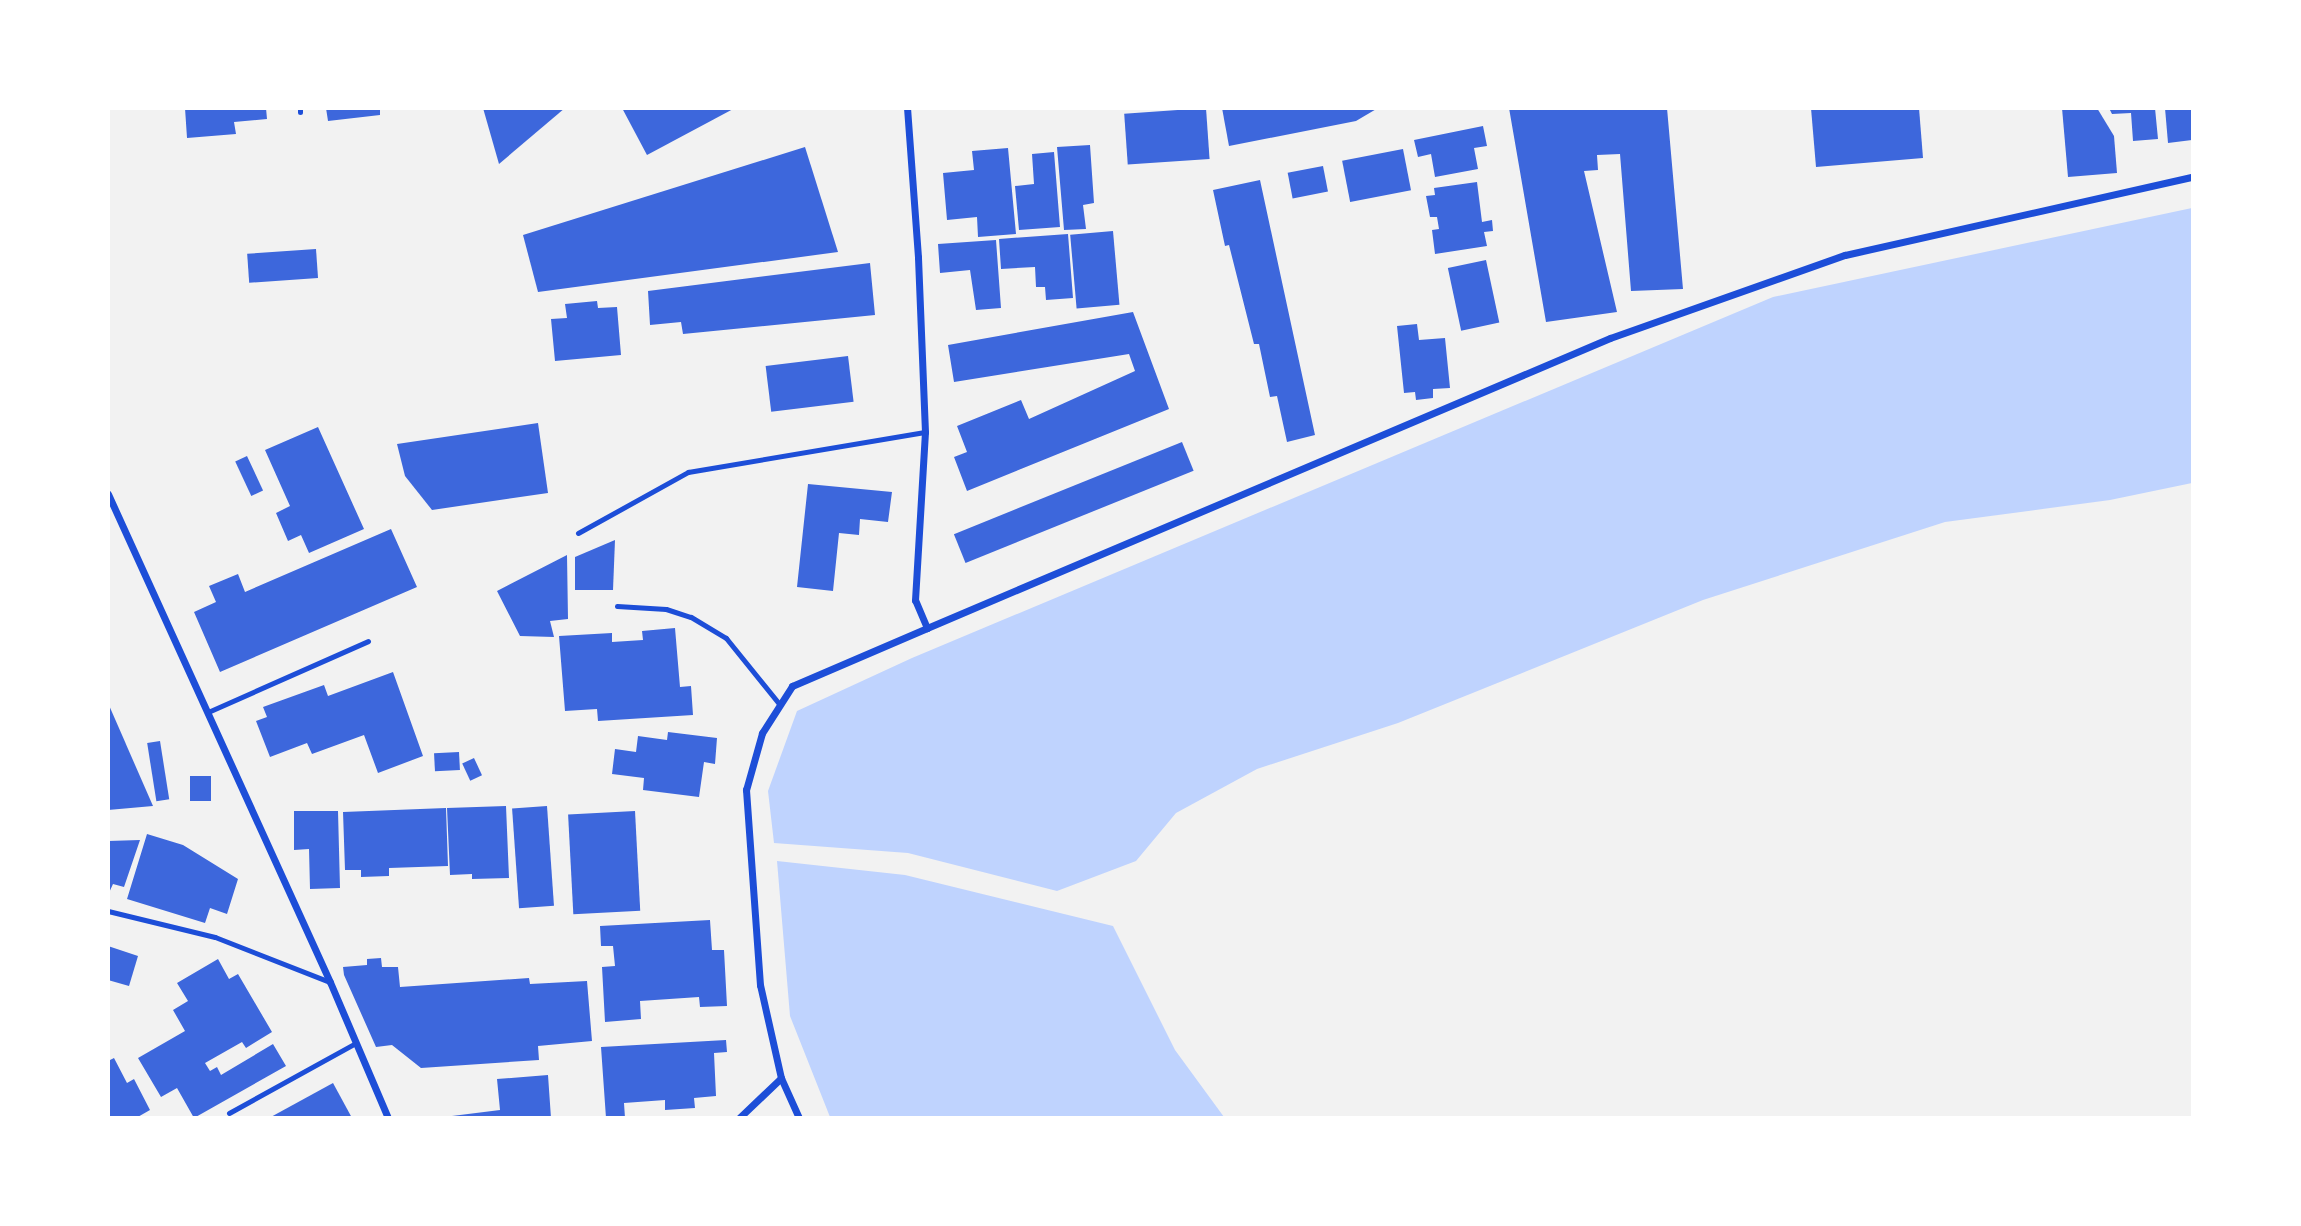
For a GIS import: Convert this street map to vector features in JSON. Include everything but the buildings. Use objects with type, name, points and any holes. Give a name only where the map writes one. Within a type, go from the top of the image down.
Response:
[{"type":"street","points":[[907,108],[918,257],[925,432],[915,600],[927,628]]},
{"type":"street","points":[[799,1118],[782,1078],[760,985],[746,790],[762,733],[792,686],[1610,338],[1845,255],[2193,177]]},
{"type":"street","points":[[108,494],[330,982],[388,1118]]},
{"type":"street","points":[[739,1118],[782,1078]]},
{"type":"lane","points":[[578,533],[688,472],[925,432]]},
{"type":"lane","points":[[617,606],[666,609],[691,617],[726,638],[780,705]]},
{"type":"lane","points":[[208,712],[368,641]]},
{"type":"lane","points":[[108,911],[215,937],[330,982]]},
{"type":"lane","points":[[229,1113],[356,1043]]},
{"type":"water","points":[[2192,208],[2192,483],[2110,500],[1945,522],[1703,600],[1398,723],[1257,769],[1176,813],[1136,861],[1057,891],[908,853],[774,843],[768,791],[797,711],[912,658],[1773,297]]},
{"type":"water","points":[[777,861],[905,875],[1113,926],[1175,1050],[1224,1117],[830,1117],[790,1016]]}]
